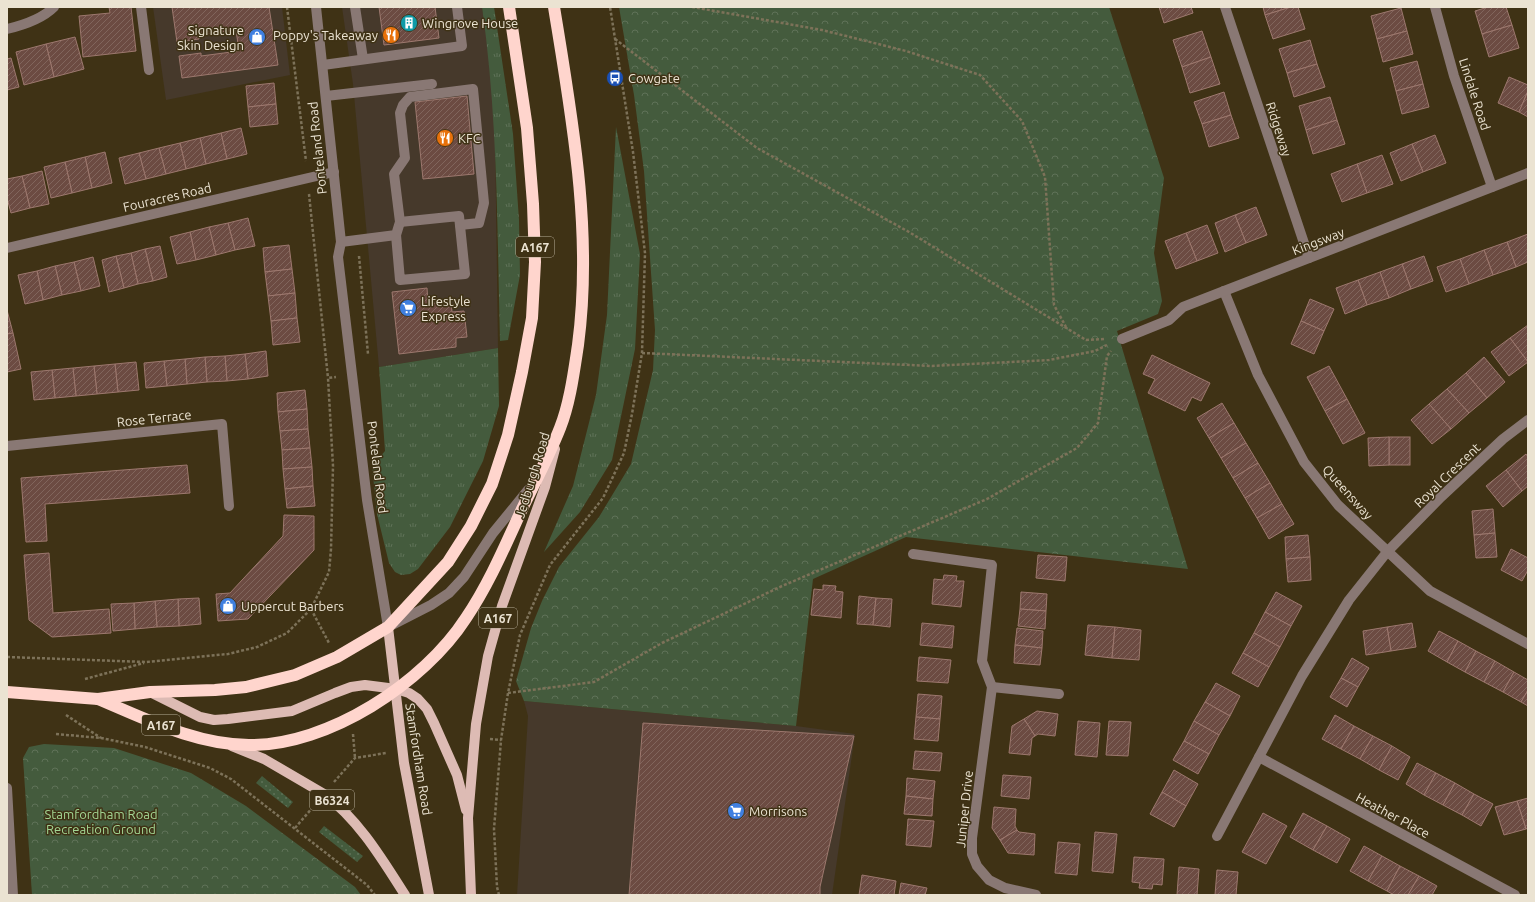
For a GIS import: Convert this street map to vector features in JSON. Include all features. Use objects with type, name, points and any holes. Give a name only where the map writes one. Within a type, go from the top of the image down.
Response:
[{"type":"highway","name":"A167","points":[[7,692],[98,699],[150,692],[215,690],[246,687],[295,675],[337,657],[388,626],[448,562],[471,526],[492,484],[508,435],[532,318],[535,262],[533,204],[527,128],[509,7]]},
{"type":"highway","name":"A167","points":[[554,7],[581,194],[584,256],[578,343],[570,391],[562,426]]},
{"type":"highway","name":"Jedburgh Road","points":[[396,689],[440,652],[465,620],[486,586],[562,426]]},
{"type":"highway","name":"A167","points":[[98,699],[156,724],[202,739],[248,745],[274,744],[298,739],[321,731],[364,711],[396,689]]},
{"type":"main road","name":"Jedburgh Road","points":[[468,818],[476,724],[488,656],[502,606],[545,486],[562,426]]},
{"type":"main road","name":"Stamfordham Road","points":[[388,626],[404,763],[429,895]]},
{"type":"main road","name":"A167","points":[[150,692],[200,717],[214,720],[228,720],[292,711],[351,687],[365,685],[396,689]]},
{"type":"main road","points":[[396,689],[409,694],[418,700],[427,710],[443,741],[457,776],[468,818]]},
{"type":"main road","name":"B6324","points":[[226,743],[264,759],[333,800],[366,837],[383,860],[405,895]]},
{"type":"main road","name":"A167","points":[[468,818],[471,895]]},
{"type":"main road","points":[[470,873],[478,895]]},
{"type":"street","points":[[7,30],[47,14],[54,7]]},
{"type":"street","points":[[141,7],[149,70]]},
{"type":"street","name":"Ponteland Road","points":[[316,7],[341,242],[338,258],[367,500],[388,626]]},
{"type":"street","points":[[355,7],[362,59]]},
{"type":"street","points":[[323,65],[462,46],[457,7]]},
{"type":"street","name":"Ridgeway","points":[[1225,7],[1309,258]]},
{"type":"street","name":"Lindale Road","points":[[1435,7],[1454,76],[1492,188]]},
{"type":"street","points":[[326,96],[432,84]]},
{"type":"street","points":[[400,222],[459,216],[465,274],[400,280],[396,235],[400,222],[394,174],[405,158],[400,113],[403,105],[410,97],[473,88],[484,203],[479,223],[460,225]]},
{"type":"street","name":"Fouracres Road","points":[[7,248],[334,172]]},
{"type":"street","name":"Kingsway","points":[[1122,339],[1169,320],[1183,307],[1528,173]]},
{"type":"street","points":[[341,242],[396,235]]},
{"type":"street","name":"Queensway","points":[[1224,292],[1258,375],[1304,462],[1338,505],[1430,591],[1528,644]]},
{"type":"street","name":"Royal Crescent","points":[[1388,552],[1441,498],[1503,439],[1528,420]]},
{"type":"street","name":"Rose Terrace","points":[[7,446],[222,424],[229,506]]},
{"type":"street","points":[[388,626],[431,605],[449,593],[464,578],[493,533],[535,481]]},
{"type":"street","points":[[1217,836],[1302,676],[1349,600],[1388,552]]},
{"type":"street","name":"Juniper Drive","points":[[913,554],[992,565],[982,661],[992,687],[972,838],[972,854],[977,866],[989,880],[1005,888],[1036,895]]},
{"type":"street","points":[[992,687],[1060,694]]},
{"type":"street","name":"Heather Place","points":[[1259,757],[1515,895]]},
{"type":"street","points":[[7,788],[14,895]]},
{"type":"path","points":[[287,7],[308,178],[328,378]]},
{"type":"path","points":[[499,895],[497,887],[494,829],[501,740],[508,693],[520,635],[550,565],[603,498],[624,453],[642,353],[645,253],[633,152],[610,7]]},
{"type":"path","points":[[692,7],[822,30],[906,51],[980,75],[1022,121],[1045,177],[1054,305],[1066,327]]},
{"type":"path","points":[[615,39],[757,148],[909,232],[1086,340],[1122,339]]},
{"type":"path","points":[[642,353],[932,366],[1049,360],[1095,351],[1122,339]]},
{"type":"path","points":[[508,693],[594,682],[662,643],[782,586],[988,499],[1077,448],[1098,423],[1107,356],[1122,339]]},
{"type":"path","points":[[7,657],[146,662],[228,654],[257,647],[287,633],[311,609],[329,572],[333,466],[329,399]]},
{"type":"path","points":[[78,681],[146,662]]},
{"type":"path","points":[[56,734],[101,738],[144,747],[210,768],[231,779],[295,828],[367,885],[375,895]]},
{"type":"shaded area","points":[[153,7],[282,7],[290,75],[166,100]]},
{"type":"shaded area","points":[[342,7],[482,7],[490,60],[495,132],[498,348],[379,367],[353,84]]},
{"type":"shaded area","points":[[524,701],[796,726],[855,734],[832,895],[517,895],[528,716]]},
{"type":"green space","points":[[482,7],[494,7],[513,134],[519,220],[520,275],[508,340],[500,341],[494,132]]},
{"type":"green space","points":[[619,7],[1109,7],[1164,178],[1154,253],[1162,301],[1158,314],[1117,331],[1188,569],[906,537],[813,579],[796,726],[524,701],[516,681],[531,628],[542,601],[559,567],[599,517],[631,464],[653,370],[655,330],[644,171],[634,95]]},
{"type":"green space","points":[[616,127],[640,254],[635,349],[612,460],[580,512],[544,552],[573,486],[596,395],[607,315]]},
{"type":"green space","points":[[498,348],[499,406],[483,461],[450,527],[418,569],[410,574],[401,575],[395,572],[389,563],[377,514],[372,466],[385,451],[379,367]]},
{"type":"green space","name":"Stamfordham Road Recreation Ground","points":[[44,744],[114,748],[191,773],[246,806],[355,887],[361,895],[32,895],[23,758],[29,747]]},
{"type":"green space","points":[[262,776],[293,802],[288,808],[256,783]]},
{"type":"green space","points":[[324,826],[363,856],[357,862],[319,832]]},
{"type":"building","points":[[109,7],[131,7],[136,51],[83,57],[79,16],[110,13]]},
{"type":"building","points":[[172,7],[269,7],[278,65],[182,78],[179,56],[201,53],[201,56],[239,51],[236,30],[199,35],[199,39],[177,42]]},
{"type":"building","name":"Wingrove House","points":[[379,7],[435,7],[439,38],[384,45]]},
{"type":"building","points":[[1159,7],[1191,7],[1193,13],[1164,23]]},
{"type":"building","points":[[1263,7],[1291,7],[1265,15]]},
{"type":"building","points":[[1291,7],[1298,7],[1305,29],[1273,39],[1265,15]]},
{"type":"building","points":[[1488,7],[1506,7],[1512,25],[1482,34],[1475,11]]},
{"type":"building","points":[[1401,8],[1407,31],[1377,39],[1371,16]]},
{"type":"building","points":[[1512,25],[1519,48],[1489,57],[1482,34]]},
{"type":"building","points":[[1202,31],[1211,57],[1182,67],[1173,40]]},
{"type":"building","points":[[1407,31],[1413,54],[1383,62],[1377,39]]},
{"type":"building","points":[[75,37],[84,69],[54,77],[46,44]]},
{"type":"building","points":[[1310,40],[1317,64],[1287,73],[1279,49]]},
{"type":"building","points":[[46,44],[54,77],[24,85],[16,52]]},
{"type":"building","points":[[1211,57],[1220,84],[1190,93],[1182,67]]},
{"type":"building","points":[[11,58],[19,87],[7,90],[7,59]]},
{"type":"building","points":[[1417,61],[1423,84],[1396,91],[1390,68]]},
{"type":"building","points":[[1317,64],[1325,87],[1294,97],[1287,73]]},
{"type":"building","points":[[1509,77],[1528,85],[1528,91],[1519,112],[1498,103]]},
{"type":"building","points":[[274,83],[276,104],[248,107],[246,86]]},
{"type":"building","points":[[1423,84],[1429,107],[1402,114],[1396,91]]},
{"type":"building","points":[[1528,91],[1528,117],[1519,112]]},
{"type":"building","points":[[1224,92],[1231,115],[1202,124],[1194,102]]},
{"type":"building","name":"KFC","points":[[467,96],[474,174],[423,179],[415,102]]},
{"type":"building","points":[[1330,97],[1337,120],[1306,130],[1299,106]]},
{"type":"building","points":[[276,104],[278,124],[250,127],[248,107]]},
{"type":"building","points":[[1231,115],[1239,138],[1209,147],[1202,124]]},
{"type":"building","points":[[1337,120],[1345,144],[1313,154],[1306,130]]},
{"type":"building","points":[[241,128],[247,154],[227,159],[221,133]]},
{"type":"building","points":[[221,133],[227,159],[206,164],[200,138]]},
{"type":"building","points":[[1435,135],[1446,163],[1423,172],[1412,144]]},
{"type":"building","points":[[200,138],[206,164],[186,169],[180,143]]},
{"type":"building","points":[[180,143],[186,169],[166,174],[159,148]]},
{"type":"building","points":[[1412,144],[1423,172],[1401,181],[1390,153]]},
{"type":"building","points":[[159,148],[166,174],[146,179],[139,153]]},
{"type":"building","points":[[105,152],[112,183],[92,188],[85,157]]},
{"type":"building","points":[[139,153],[146,179],[125,184],[119,158]]},
{"type":"building","points":[[1382,155],[1393,184],[1367,193],[1357,164]]},
{"type":"building","points":[[85,157],[92,188],[72,193],[65,162]]},
{"type":"building","points":[[65,162],[72,193],[51,198],[44,167]]},
{"type":"building","points":[[1357,164],[1367,193],[1342,202],[1331,174]]},
{"type":"building","points":[[42,171],[49,204],[30,208],[22,176]]},
{"type":"building","points":[[22,176],[30,208],[11,213],[7,198],[7,179]]},
{"type":"building","points":[[1256,207],[1267,235],[1246,243],[1235,215]]},
{"type":"building","points":[[1235,215],[1246,243],[1225,252],[1215,223]]},
{"type":"building","points":[[248,218],[255,246],[235,250],[228,223]]},
{"type":"building","points":[[228,223],[235,250],[216,255],[209,227]]},
{"type":"building","points":[[1207,225],[1218,253],[1197,261],[1186,233]]},
{"type":"building","points":[[209,227],[216,255],[196,260],[190,232]]},
{"type":"building","points":[[190,232],[196,260],[177,264],[170,237]]},
{"type":"building","points":[[1186,233],[1197,261],[1176,269],[1165,241]]},
{"type":"building","points":[[1528,234],[1528,262],[1516,267],[1507,242]]},
{"type":"building","points":[[1507,242],[1516,267],[1493,275],[1484,250]]},
{"type":"building","points":[[289,245],[292,269],[265,272],[263,248]]},
{"type":"building","points":[[160,246],[167,277],[153,281],[145,249]]},
{"type":"building","points":[[145,249],[153,281],[138,284],[131,253]]},
{"type":"building","points":[[1484,250],[1493,275],[1469,284],[1460,259]]},
{"type":"building","points":[[131,253],[138,284],[124,288],[116,256]]},
{"type":"building","points":[[116,256],[124,288],[109,292],[102,260]]},
{"type":"building","points":[[1424,256],[1433,281],[1411,289],[1402,264]]},
{"type":"building","points":[[93,257],[100,286],[81,291],[74,262]]},
{"type":"building","points":[[1460,259],[1469,284],[1446,292],[1437,267]]},
{"type":"building","points":[[74,262],[81,291],[62,295],[55,266]]},
{"type":"building","points":[[1402,264],[1411,289],[1389,298],[1380,272]]},
{"type":"building","points":[[55,266],[62,295],[43,300],[37,271]]},
{"type":"building","points":[[292,269],[295,293],[268,296],[265,272]]},
{"type":"building","points":[[37,271],[43,300],[25,304],[18,275]]},
{"type":"building","points":[[1380,272],[1389,298],[1367,305],[1358,280]]},
{"type":"building","points":[[1358,280],[1367,305],[1345,314],[1336,288]]},
{"type":"building","points":[[427,288],[428,304],[451,301],[452,312],[464,311],[467,337],[456,338],[456,347],[399,354],[392,292]]},
{"type":"building","points":[[295,293],[297,318],[271,321],[268,296]]},
{"type":"building","points":[[1310,299],[1334,309],[1324,331],[1301,321]]},
{"type":"building","points":[[7,310],[13,333],[7,334]]},
{"type":"building","points":[[297,318],[300,342],[273,345],[271,321]]},
{"type":"building","points":[[1301,321],[1324,331],[1314,354],[1291,344]]},
{"type":"building","points":[[1528,325],[1528,362],[1510,338]]},
{"type":"building","points":[[13,333],[21,369],[7,372],[7,334]]},
{"type":"building","points":[[1510,338],[1528,362],[1509,376],[1491,352]]},
{"type":"building","points":[[266,351],[268,376],[248,379],[245,354]]},
{"type":"building","points":[[245,354],[248,379],[227,381],[225,356]]},
{"type":"building","points":[[1152,355],[1210,383],[1201,401],[1192,397],[1185,411],[1148,393],[1155,379],[1143,374]]},
{"type":"building","points":[[225,356],[227,381],[207,382],[205,357]]},
{"type":"building","points":[[205,357],[207,382],[187,384],[185,359]]},
{"type":"building","points":[[1484,357],[1505,382],[1487,398],[1466,373]]},
{"type":"building","points":[[185,359],[187,384],[167,386],[164,361]]},
{"type":"building","points":[[164,361],[167,386],[146,388],[144,363]]},
{"type":"building","points":[[136,362],[139,390],[118,392],[115,364]]},
{"type":"building","points":[[115,364],[118,392],[97,394],[94,366]]},
{"type":"building","points":[[94,366],[97,394],[76,396],[73,368]]},
{"type":"building","points":[[1329,366],[1347,399],[1325,411],[1307,377]]},
{"type":"building","points":[[73,368],[76,396],[55,398],[52,370]]},
{"type":"building","points":[[52,370],[55,398],[34,400],[31,372]]},
{"type":"building","points":[[1466,373],[1487,398],[1469,413],[1447,389]]},
{"type":"building","points":[[1447,389],[1469,413],[1451,429],[1429,404]]},
{"type":"building","points":[[305,390],[307,409],[278,412],[277,393]]},
{"type":"building","points":[[1347,399],[1365,433],[1343,444],[1325,411]]},
{"type":"building","points":[[1222,403],[1234,423],[1209,438],[1197,418]]},
{"type":"building","points":[[1429,404],[1451,429],[1432,444],[1411,420]]},
{"type":"building","points":[[307,409],[308,429],[280,431],[278,412]]},
{"type":"building","points":[[1234,423],[1246,443],[1221,458],[1209,438]]},
{"type":"building","points":[[308,429],[310,448],[282,450],[280,431]]},
{"type":"building","points":[[1389,437],[1410,437],[1410,465],[1389,465]]},
{"type":"building","points":[[1389,437],[1389,465],[1369,466],[1368,438]]},
{"type":"building","points":[[1246,443],[1258,463],[1233,478],[1221,458]]},
{"type":"building","points":[[310,448],[312,467],[283,469],[282,450]]},
{"type":"building","points":[[1526,454],[1528,457],[1528,486],[1522,491],[1506,470]]},
{"type":"building","points":[[1258,463],[1270,483],[1245,498],[1233,478]]},
{"type":"building","points":[[187,465],[190,493],[45,504],[47,541],[26,542],[21,478]]},
{"type":"building","points":[[312,467],[313,486],[285,489],[283,469]]},
{"type":"building","points":[[1506,470],[1522,491],[1503,507],[1486,486]]},
{"type":"building","points":[[1270,483],[1282,504],[1257,518],[1245,498]]},
{"type":"building","points":[[313,486],[315,506],[287,508],[285,489]]},
{"type":"building","points":[[1282,504],[1294,524],[1269,539],[1257,518]]},
{"type":"building","points":[[1493,509],[1495,533],[1474,535],[1472,511]]},
{"type":"building","points":[[284,515],[314,516],[314,550],[248,619],[218,621],[216,594],[230,593],[283,536]]},
{"type":"building","points":[[1495,533],[1497,557],[1476,558],[1474,535]]},
{"type":"building","points":[[1308,535],[1310,557],[1286,559],[1285,537]]},
{"type":"building","points":[[1511,549],[1528,558],[1528,570],[1522,581],[1501,570]]},
{"type":"building","points":[[49,553],[53,613],[109,609],[111,633],[52,637],[29,620],[24,555]]},
{"type":"building","points":[[1038,555],[1067,557],[1065,581],[1036,578]]},
{"type":"building","points":[[1310,557],[1311,580],[1288,582],[1286,559]]},
{"type":"building","points":[[944,575],[957,576],[956,581],[964,581],[961,607],[932,604],[934,579],[943,580]]},
{"type":"building","points":[[823,585],[836,586],[835,591],[843,592],[841,618],[811,615],[814,589],[823,590]]},
{"type":"building","points":[[1021,592],[1047,594],[1046,611],[1020,609]]},
{"type":"building","points":[[1276,592],[1302,606],[1291,626],[1265,612]]},
{"type":"building","points":[[859,596],[876,598],[873,625],[857,624]]},
{"type":"building","points":[[199,598],[201,624],[179,626],[178,599]]},
{"type":"building","points":[[876,598],[892,599],[890,627],[873,625]]},
{"type":"building","points":[[178,599],[179,626],[157,627],[155,601]]},
{"type":"building","points":[[155,601],[157,627],[135,629],[134,603]]},
{"type":"building","points":[[134,603],[135,629],[113,631],[111,604]]},
{"type":"building","points":[[1020,609],[1046,611],[1045,629],[1018,626]]},
{"type":"building","points":[[1265,612],[1291,626],[1280,647],[1254,633]]},
{"type":"building","points":[[922,623],[954,626],[952,648],[920,645]]},
{"type":"building","points":[[1412,623],[1416,647],[1391,651],[1387,627]]},
{"type":"building","points":[[1088,625],[1115,627],[1112,658],[1085,655]]},
{"type":"building","points":[[1115,627],[1141,630],[1139,660],[1112,658]]},
{"type":"building","points":[[1387,627],[1391,651],[1366,655],[1363,631]]},
{"type":"building","points":[[1017,628],[1043,631],[1042,648],[1015,645]]},
{"type":"building","points":[[1439,631],[1458,641],[1447,662],[1428,651]]},
{"type":"building","points":[[1254,633],[1280,647],[1269,667],[1243,653]]},
{"type":"building","points":[[1458,641],[1476,651],[1465,672],[1447,662]]},
{"type":"building","points":[[1015,645],[1042,648],[1040,665],[1014,663]]},
{"type":"building","points":[[1476,651],[1495,661],[1484,682],[1465,672]]},
{"type":"building","points":[[1243,653],[1269,667],[1258,687],[1232,673]]},
{"type":"building","points":[[919,657],[951,660],[948,683],[917,681]]},
{"type":"building","points":[[1352,658],[1369,668],[1358,687],[1341,678]]},
{"type":"building","points":[[1495,661],[1514,672],[1503,692],[1484,682]]},
{"type":"building","points":[[1514,672],[1528,680],[1528,690],[1521,702],[1503,692]]},
{"type":"building","points":[[1341,678],[1358,687],[1347,707],[1330,697]]},
{"type":"building","points":[[1216,683],[1240,696],[1230,716],[1205,702]]},
{"type":"building","points":[[1528,690],[1528,706],[1521,702]]},
{"type":"building","points":[[918,694],[942,696],[940,719],[916,717]]},
{"type":"building","points":[[1205,702],[1230,716],[1219,735],[1194,721]]},
{"type":"building","points":[[1037,711],[1058,714],[1055,736],[1038,734],[1035,736],[1024,719]]},
{"type":"building","points":[[1335,715],[1354,726],[1341,749],[1322,739]]},
{"type":"building","points":[[916,717],[940,719],[938,741],[914,739]]},
{"type":"building","points":[[1024,719],[1035,736],[1032,738],[1030,755],[1009,753],[1012,726]]},
{"type":"building","points":[[1078,721],[1100,723],[1097,757],[1075,755]]},
{"type":"building","points":[[1109,721],[1131,722],[1128,756],[1106,755]]},
{"type":"building","points":[[1194,721],[1219,735],[1209,754],[1184,741]]},
{"type":"building","name":"Morrisons","points":[[643,723],[854,736],[820,887],[820,895],[629,895]]},
{"type":"building","points":[[1354,726],[1373,736],[1360,759],[1341,749]]},
{"type":"building","points":[[1373,736],[1392,746],[1379,770],[1360,759]]},
{"type":"building","points":[[1184,741],[1209,754],[1198,774],[1173,760]]},
{"type":"building","points":[[1392,746],[1410,757],[1398,780],[1379,770]]},
{"type":"building","points":[[915,751],[942,753],[940,771],[913,769]]},
{"type":"building","points":[[1417,763],[1436,773],[1424,795],[1406,784]]},
{"type":"building","points":[[1174,770],[1198,784],[1186,806],[1162,792]]},
{"type":"building","points":[[1436,773],[1455,783],[1443,805],[1424,795]]},
{"type":"building","points":[[1003,775],[1031,777],[1029,799],[1001,796]]},
{"type":"building","points":[[907,778],[935,781],[933,799],[906,796]]},
{"type":"building","points":[[1455,783],[1474,794],[1462,815],[1443,805]]},
{"type":"building","points":[[1162,792],[1186,806],[1174,827],[1150,814]]},
{"type":"building","points":[[1474,794],[1493,804],[1481,826],[1462,815]]},
{"type":"building","points":[[906,796],[933,799],[932,816],[904,814]]},
{"type":"building","points":[[1528,798],[1528,828],[1526,829],[1517,801]]},
{"type":"building","points":[[1517,801],[1526,829],[1504,835],[1495,807]]},
{"type":"building","points":[[994,807],[1016,809],[1015,826],[1017,830],[1000,840],[992,828]]},
{"type":"building","points":[[1263,813],[1287,826],[1266,864],[1242,852]]},
{"type":"building","points":[[1303,813],[1327,826],[1313,850],[1290,837]]},
{"type":"building","points":[[908,819],[934,821],[931,847],[906,845]]},
{"type":"building","points":[[1327,826],[1350,839],[1337,863],[1313,850]]},
{"type":"building","points":[[1017,830],[1019,832],[1035,834],[1034,855],[1008,853],[1000,840]]},
{"type":"building","points":[[1095,832],[1117,834],[1113,873],[1092,871]]},
{"type":"building","points":[[1058,842],[1080,844],[1077,875],[1055,873]]},
{"type":"building","points":[[1364,846],[1382,856],[1368,881],[1350,871]]},
{"type":"building","points":[[1382,856],[1400,866],[1387,891],[1368,881]]},
{"type":"building","points":[[1134,857],[1164,859],[1162,885],[1153,884],[1152,889],[1139,888],[1140,883],[1132,882]]},
{"type":"building","points":[[1400,866],[1419,876],[1408,895],[1394,895],[1387,891]]},
{"type":"building","points":[[1179,867],[1199,869],[1197,895],[1177,895]]},
{"type":"building","points":[[1217,870],[1238,872],[1236,895],[1215,895]]},
{"type":"building","points":[[862,875],[896,881],[894,895],[859,895]]},
{"type":"building","points":[[1419,876],[1437,886],[1432,895],[1408,895]]},
{"type":"building","points":[[901,883],[927,888],[925,895],[899,895]]},
{"type":"place","name":"Wingrove House","points":[[409,23]]},
{"type":"place","name":"Poppy's Takeaway","points":[[391,35]]},
{"type":"place","name":"Signature Skin Design","points":[[257,37]]},
{"type":"place","name":"Cowgate","points":[[615,78]]},
{"type":"place","name":"KFC","points":[[445,138]]},
{"type":"place","name":"Lifestyle Express","points":[[408,308]]},
{"type":"place","name":"Uppercut Barbers","points":[[228,606]]},
{"type":"place","name":"Morrisons","points":[[736,811]]}]
